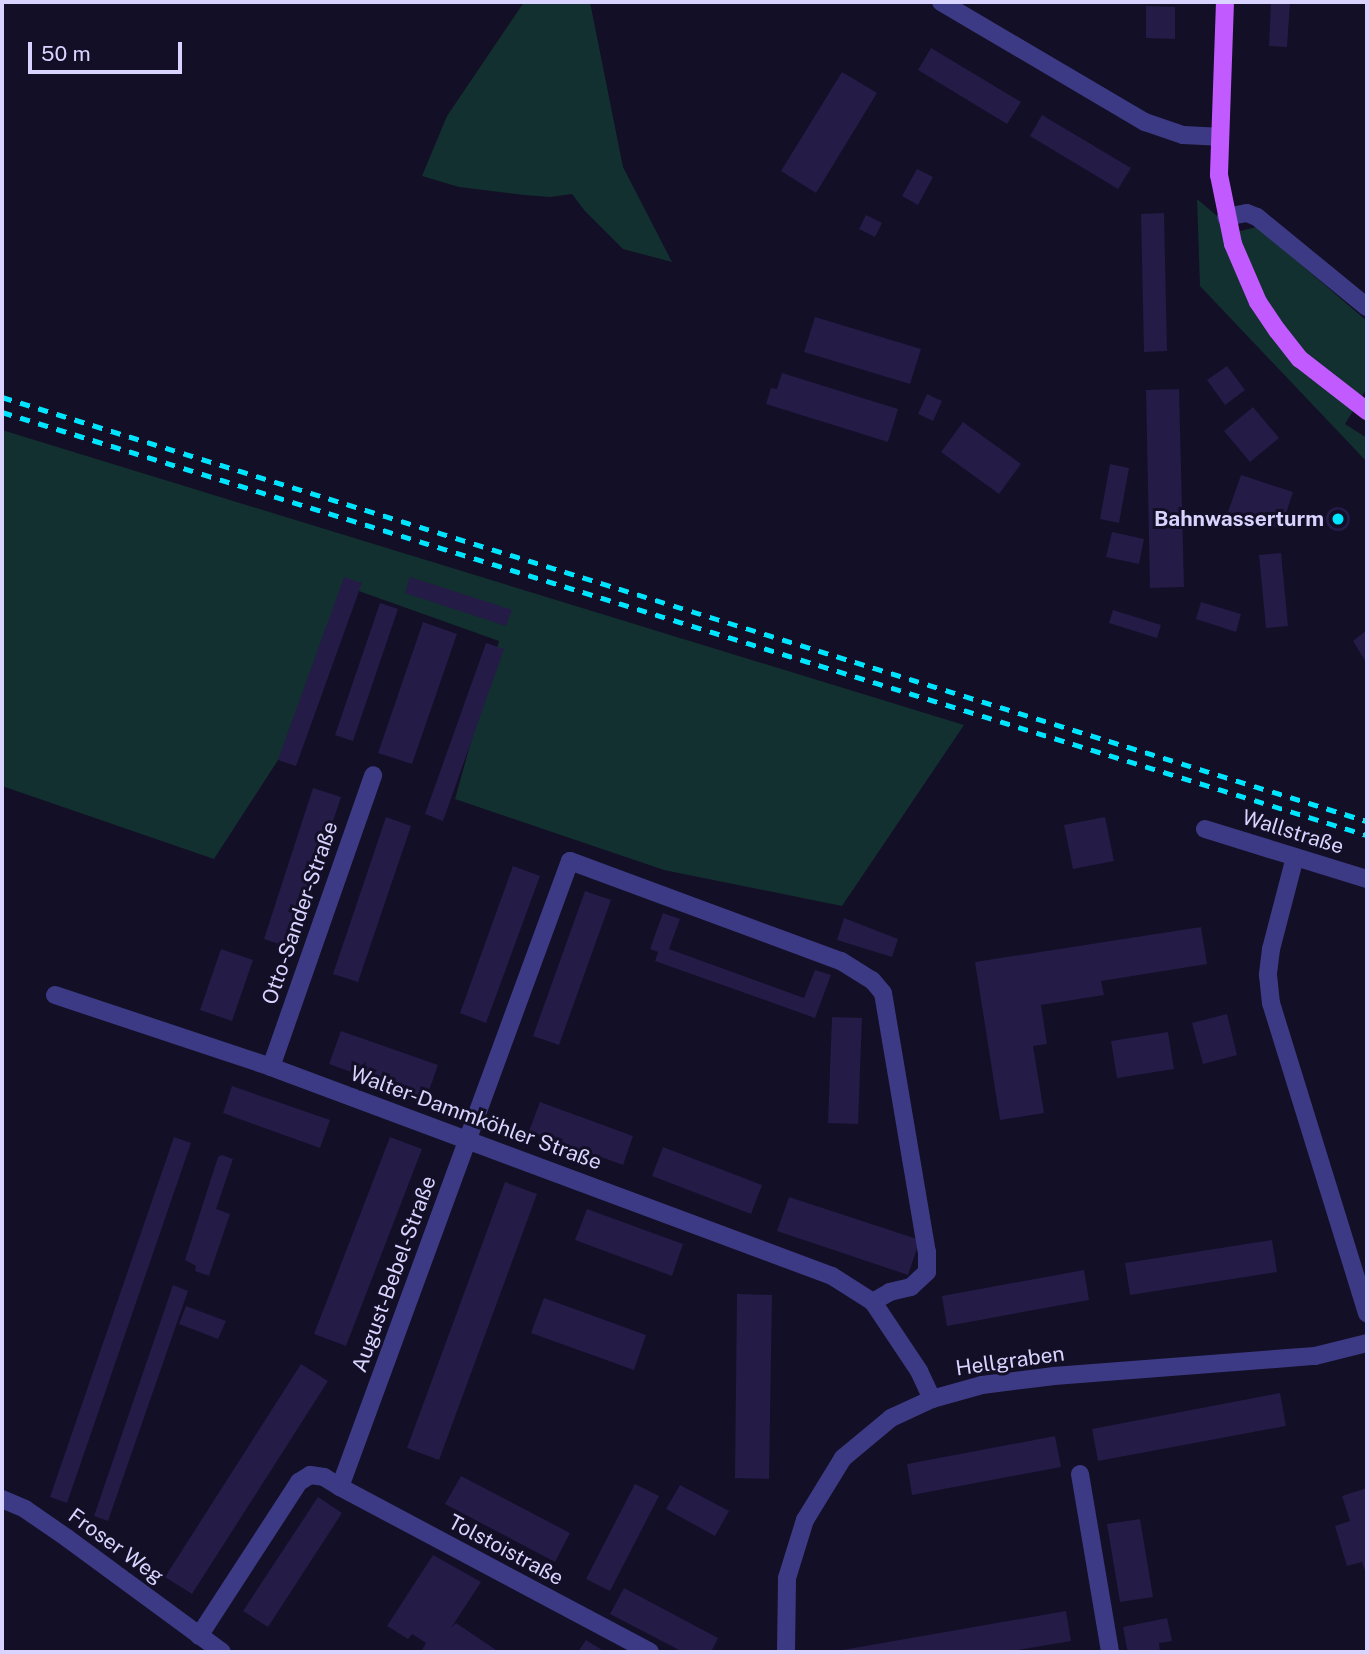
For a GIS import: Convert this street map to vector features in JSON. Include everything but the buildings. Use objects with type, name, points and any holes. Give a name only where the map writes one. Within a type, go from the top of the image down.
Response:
[{"type":"main road","points":[[1226,2],[1218,137],[1219,175],[1226,217],[1245,275],[1277,330],[1310,368],[1367,411]]},
{"type":"street","points":[[941,2],[1120,109],[1170,132],[1218,137]]},
{"type":"street","points":[[1226,217],[1247,213],[1257,217],[1367,307]]},
{"type":"street","name":"Otto-Sander-Straße","points":[[271,1067],[373,775]]},
{"type":"street","name":"Wallstraße","points":[[1205,829],[1367,879]]},
{"type":"street","points":[[1295,857],[1271,949],[1268,975],[1271,1003],[1367,1313]]},
{"type":"street","name":"August-Bebel-Straße","points":[[340,1487],[569,861],[841,961],[872,979],[883,993],[927,1252],[927,1272],[911,1287],[890,1292],[873,1302]]},
{"type":"street","name":"Walter-Dammköhler Straße","points":[[55,995],[271,1067],[819,1270],[848,1284],[873,1302],[919,1371],[932,1399]]},
{"type":"street","points":[[1346,1249],[1367,1262]]},
{"type":"street","name":"Hellgraben","points":[[786,1652],[787,1578],[797,1540],[815,1500],[843,1458],[861,1440],[891,1418],[932,1399],[982,1385],[1315,1356],[1367,1343]]},
{"type":"street","points":[[1080,1474],[1110,1652]]},
{"type":"street","points":[[199,1636],[299,1482],[310,1475],[324,1477],[340,1487]]},
{"type":"street","name":"Tolstoistraße","points":[[340,1487],[650,1652]]},
{"type":"street","name":"Froser Weg","points":[[2,1499],[25,1509],[67,1538],[222,1652]]},
{"type":"green space","points":[[524,2],[590,2],[623,167],[672,262],[623,249],[572,194],[550,197],[524,195],[459,187],[422,176],[447,116]]},
{"type":"green space","points":[[1197,199],[1236,232],[1257,227],[1367,321],[1367,388],[1345,424],[1367,438],[1367,462],[1200,286]]},
{"type":"green space","points":[[2,430],[964,725],[842,906],[664,870],[455,799],[499,641],[342,585],[280,757],[214,859],[2,786]]},
{"type":"railway","points":[[2,397],[1367,821]]},
{"type":"railway","points":[[2,412],[1367,835]]},
{"type":"place","name":"Bahnwasserturm","points":[[1338,519]]}]
